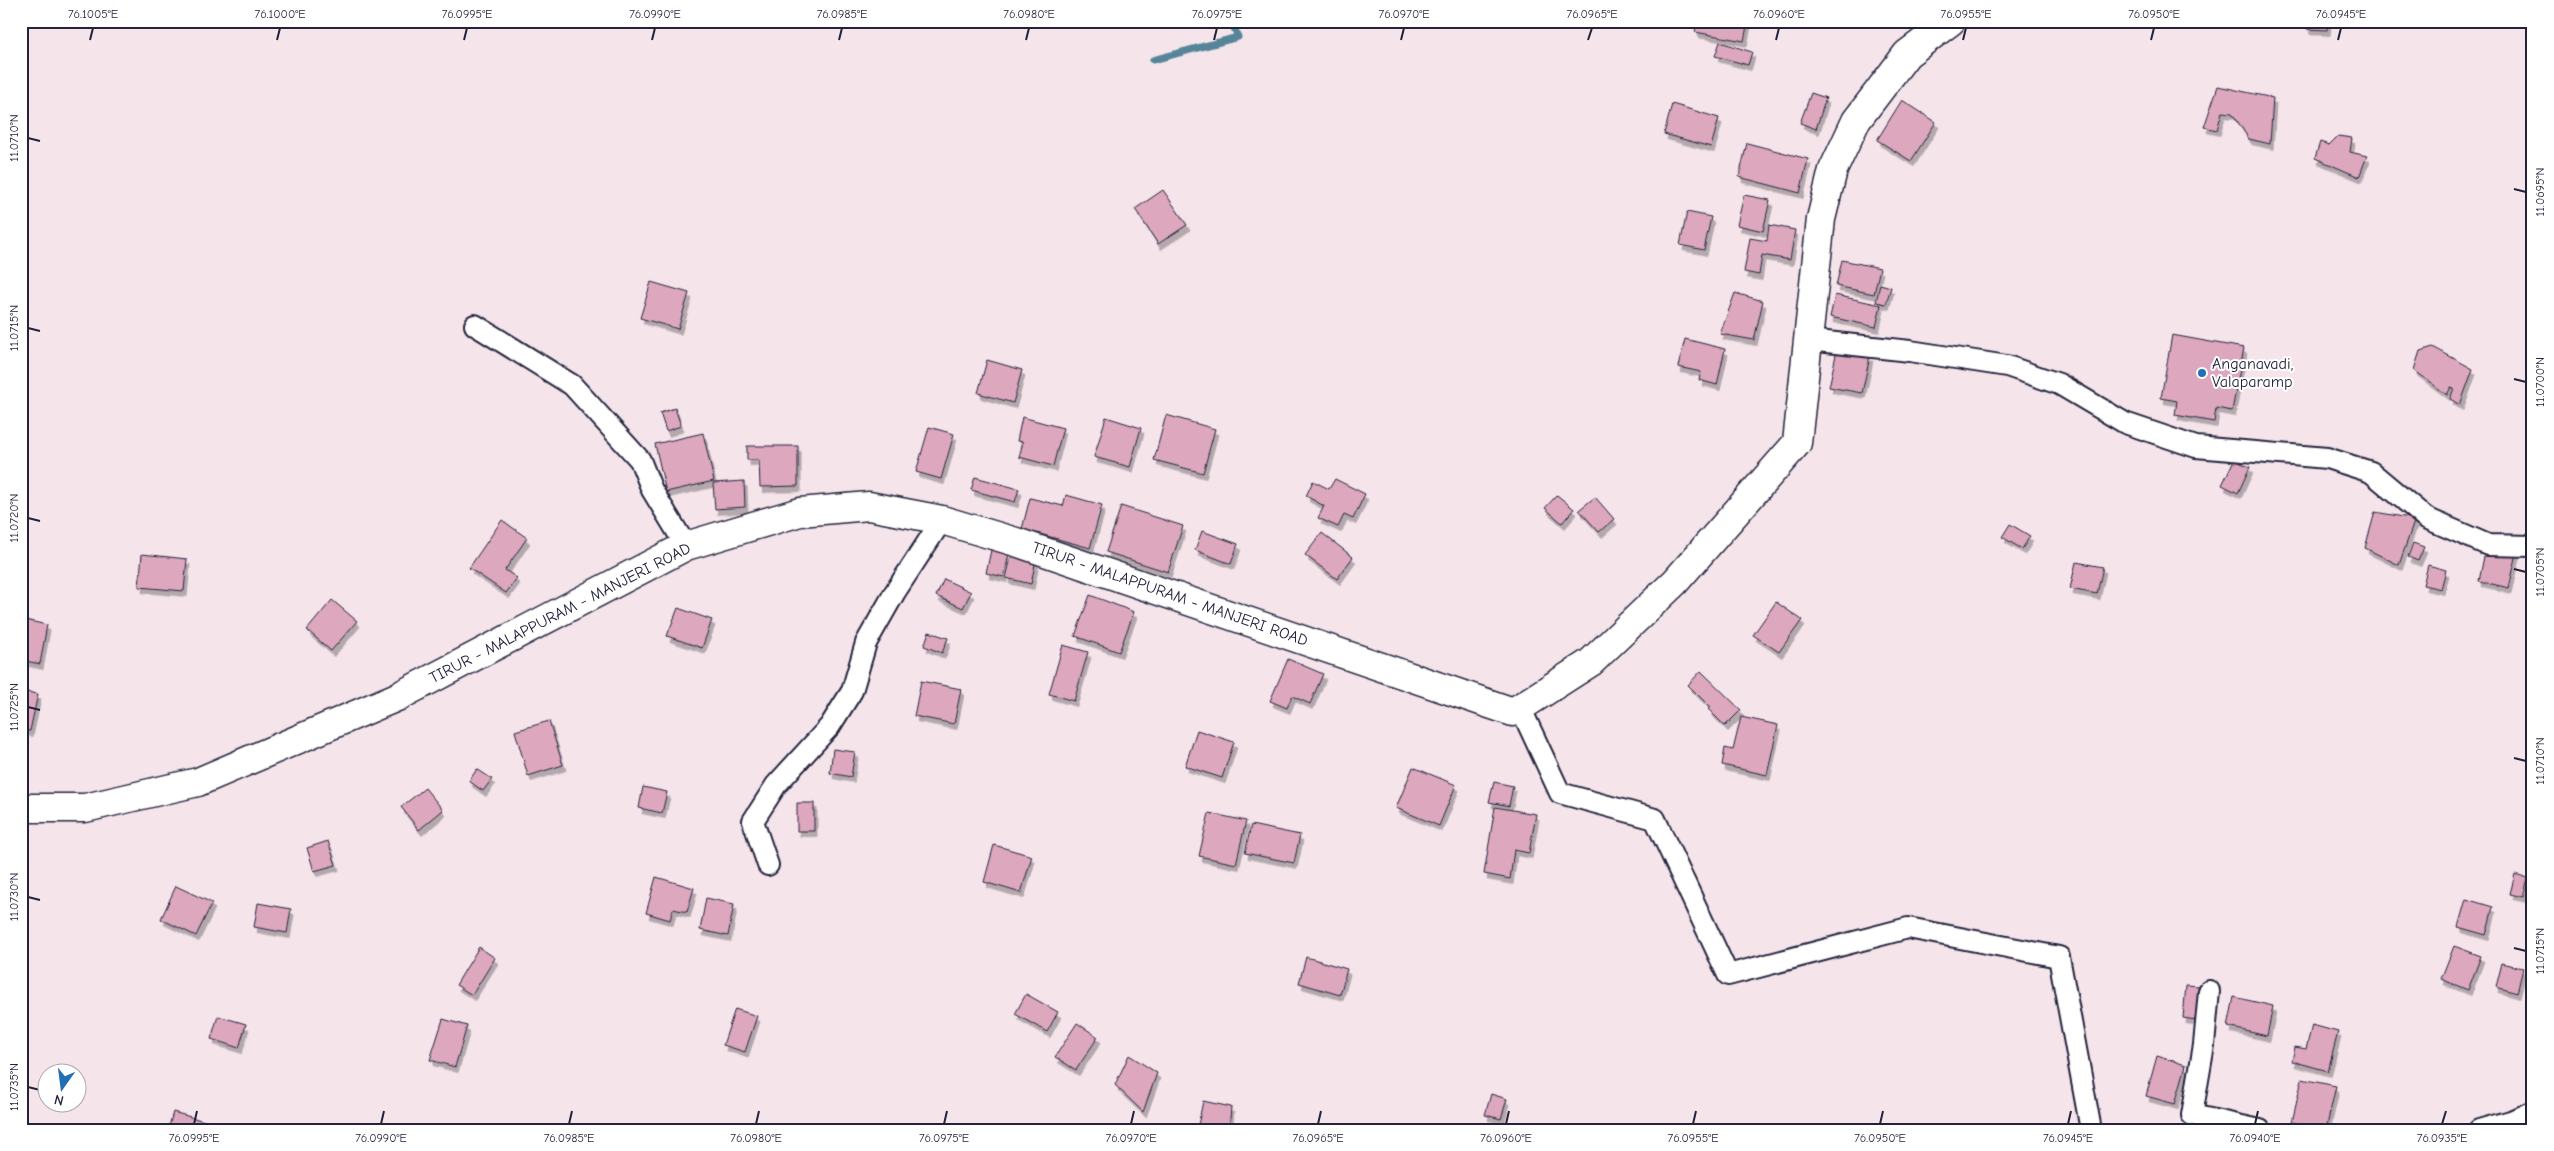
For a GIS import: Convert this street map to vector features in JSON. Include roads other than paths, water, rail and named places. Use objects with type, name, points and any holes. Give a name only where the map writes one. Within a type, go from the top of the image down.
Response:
[{"type":"main road","points":[[1520,707],[1591,662],[1675,582],[1797,443],[1821,219],[1833,170],[1856,121],[1906,54],[1951,21]]},
{"type":"main road","name":"TIRUR - MALAPPURAM - MANJERI ROAD","points":[[21,808],[85,808],[198,782],[397,697],[686,546],[800,512],[869,506],[942,520],[1016,542],[1245,618],[1513,712],[1520,707]]},
{"type":"street","points":[[475,325],[572,385],[640,460],[652,490],[686,546]]},
{"type":"street","points":[[1808,340],[1910,351],[2007,366],[2059,384],[2126,423],[2196,447],[2327,458],[2371,472],[2426,518],[2488,545],[2533,546]]},
{"type":"street","points":[[768,865],[753,822],[776,785],[830,726],[852,691],[866,643],[895,592],[942,520]]},
{"type":"street","points":[[1520,707],[1560,793],[1655,819],[1728,975],[1908,928],[2059,957],[2091,1130]]},
{"type":"street","points":[[2209,991],[2204,1045],[2192,1115],[2260,1130]]},
{"type":"street","points":[[2479,1130],[2511,1121],[2533,1111]]},
{"type":"waterway","points":[[1153,60],[1238,37],[1231,21]]},
{"type":"place","name":"Anganavadi, Valaparamp","points":[[2202,373]]}]
